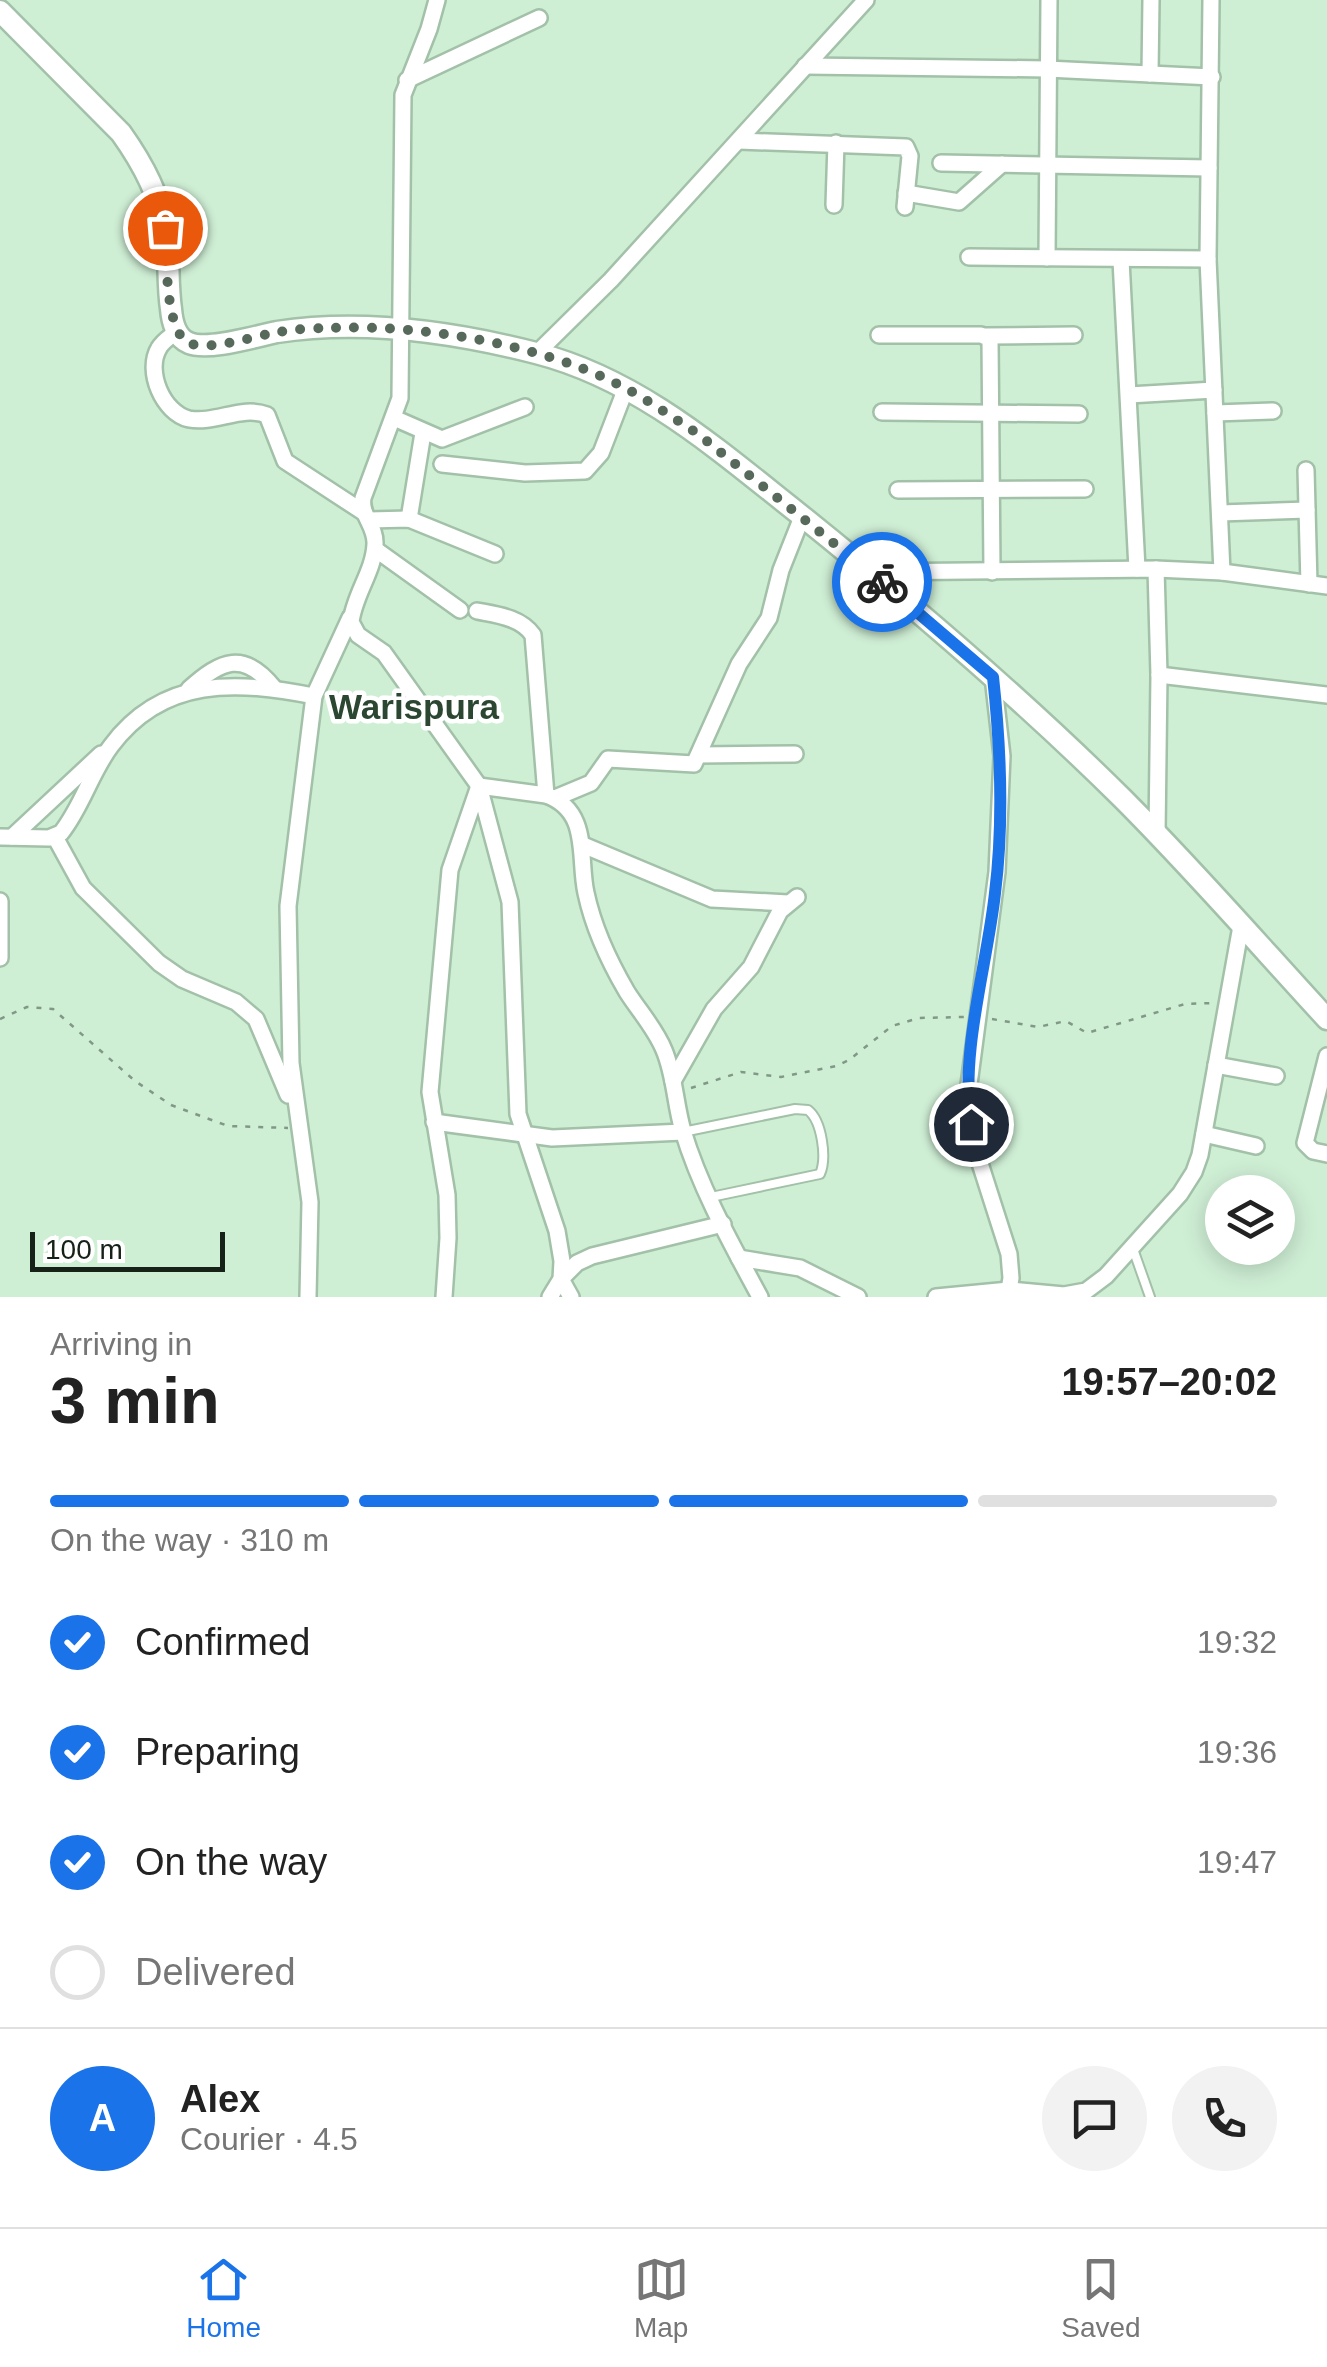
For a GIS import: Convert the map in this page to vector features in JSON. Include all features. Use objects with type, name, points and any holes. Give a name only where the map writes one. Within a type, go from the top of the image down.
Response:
[{"type":"street","points":[[308,1297],[310,1202],[290,1037],[287,924],[314,696],[352,614],[375,550],[374,532],[363,498],[400,398],[400,139],[407,80],[436,0]]},
{"type":"street","points":[[537,353],[612,280],[860,6],[840,0]]},
{"type":"street","points":[[1046,258],[1049,0]]},
{"type":"street","points":[[1150,74],[1151,0]]},
{"type":"street","points":[[1211,0],[1208,259],[1222,572]]},
{"type":"street","points":[[0,10],[121,133],[149,177],[165,228],[171,312],[176,332],[188,343],[208,345],[282,332],[335,328],[403,329],[537,353],[626,388],[698,434],[993,677],[1157,834],[1327,1019]]},
{"type":"street","points":[[407,80],[539,18]]},
{"type":"street","points":[[805,66],[1047,68],[1212,77]]},
{"type":"street","points":[[740,141],[906,148],[910,156],[905,200],[959,202],[1002,164]]},
{"type":"street","points":[[834,205],[836,144]]},
{"type":"street","points":[[941,163],[1209,168]]},
{"type":"street","points":[[970,257],[1208,259]]},
{"type":"street","points":[[1122,260],[1137,570]]},
{"type":"street","points":[[176,332],[162,344],[155,360],[161,395],[176,414],[198,420],[254,411],[267,414],[285,461],[366,516],[409,519],[495,554]]},
{"type":"street","points":[[879,335],[1074,335]]},
{"type":"street","points":[[986,336],[991,344],[992,572]]},
{"type":"street","points":[[442,464],[525,473],[585,471],[601,453],[626,388]]},
{"type":"street","points":[[1129,394],[1214,390]]},
{"type":"street","points":[[394,418],[435,438],[451,437],[526,407]]},
{"type":"street","points":[[882,412],[1079,414]]},
{"type":"street","points":[[1215,412],[1274,412]]},
{"type":"street","points":[[409,519],[423,433]]},
{"type":"street","points":[[1306,470],[1309,584]]},
{"type":"street","points":[[898,490],[1085,489]]},
{"type":"street","points":[[1220,513],[1307,510]]},
{"type":"street","points":[[479,786],[550,797],[590,783],[608,759],[694,764],[739,664],[770,618],[780,570],[802,516]]},
{"type":"street","points":[[375,550],[460,610]]},
{"type":"street","points":[[870,572],[1156,569],[1222,572],[1327,586]]},
{"type":"street","points":[[1156,569],[1157,834]]},
{"type":"street","points":[[477,612],[515,620],[532,634],[550,797],[572,816],[583,845],[589,905],[613,965],[664,1049],[684,1132],[723,1224],[760,1297]]},
{"type":"street","points":[[352,614],[352,628],[384,653],[479,786],[510,902],[517,1103],[556,1231],[561,1278],[571,1297]]},
{"type":"street","points":[[6,837],[146,712],[186,691],[212,670],[232,663],[257,670],[274,688]]},
{"type":"street","points":[[1159,675],[1327,695]]},
{"type":"street","points":[[993,677],[1002,786],[995,893],[968,1109],[978,1157],[1009,1254],[1009,1290]]},
{"type":"street","points":[[186,691],[274,688],[314,696]]},
{"type":"street","points":[[6,837],[55,837],[66,828],[111,744]]},
{"type":"street","points":[[699,755],[795,754]]},
{"type":"street","points":[[444,1297],[447,1195],[430,1092],[450,870],[479,786]]},
{"type":"street","points":[[55,837],[83,888],[159,963],[182,979],[236,1002],[256,1019],[298,1124]]},
{"type":"street","points":[[583,845],[712,898],[792,900],[774,920],[751,967],[714,1009],[674,1087]]},
{"type":"street","points":[[0,900],[0,958]]},
{"type":"street","points":[[936,1297],[1009,1290],[1064,1295],[1090,1291],[1187,1184],[1200,1154],[1242,926]]},
{"type":"street","points":[[1327,1056],[1305,1143],[1313,1151],[1327,1154]]},
{"type":"street","points":[[1216,1065],[1276,1076]]},
{"type":"street","points":[[434,1122],[561,1138],[684,1132]]},
{"type":"street","points":[[1204,1134],[1256,1146]]},
{"type":"street","points":[[550,1297],[561,1278],[584,1259],[723,1224]]},
{"type":"street","points":[[739,1258],[800,1268],[858,1297]]},
{"type":"lane","points":[[684,1132],[795,1109],[808,1110],[817,1120],[824,1162],[820,1174],[711,1197]]},
{"type":"lane","points":[[1132,1246],[1150,1297]]},
{"type":"path","points":[[674,1087],[742,1072],[781,1077],[836,1066],[885,1030],[912,1019],[977,1016],[1032,1027],[1066,1021],[1087,1033],[1185,1004],[1227,1005]]},
{"type":"path","points":[[0,1019],[26,1007],[53,1009],[135,1081],[182,1110],[228,1126],[298,1124]]},
{"type":"way so far","points":[[165,228],[171,312],[176,332],[188,343],[208,345],[282,332],[335,328],[403,329],[537,353],[634,392],[698,434],[882,582]]},
{"type":"district","name":"Warispura","points":[[414,706]]},
{"type":"route","points":[[882,582],[993,677],[1002,756],[997,872],[969,1076],[971,1124]]}]
